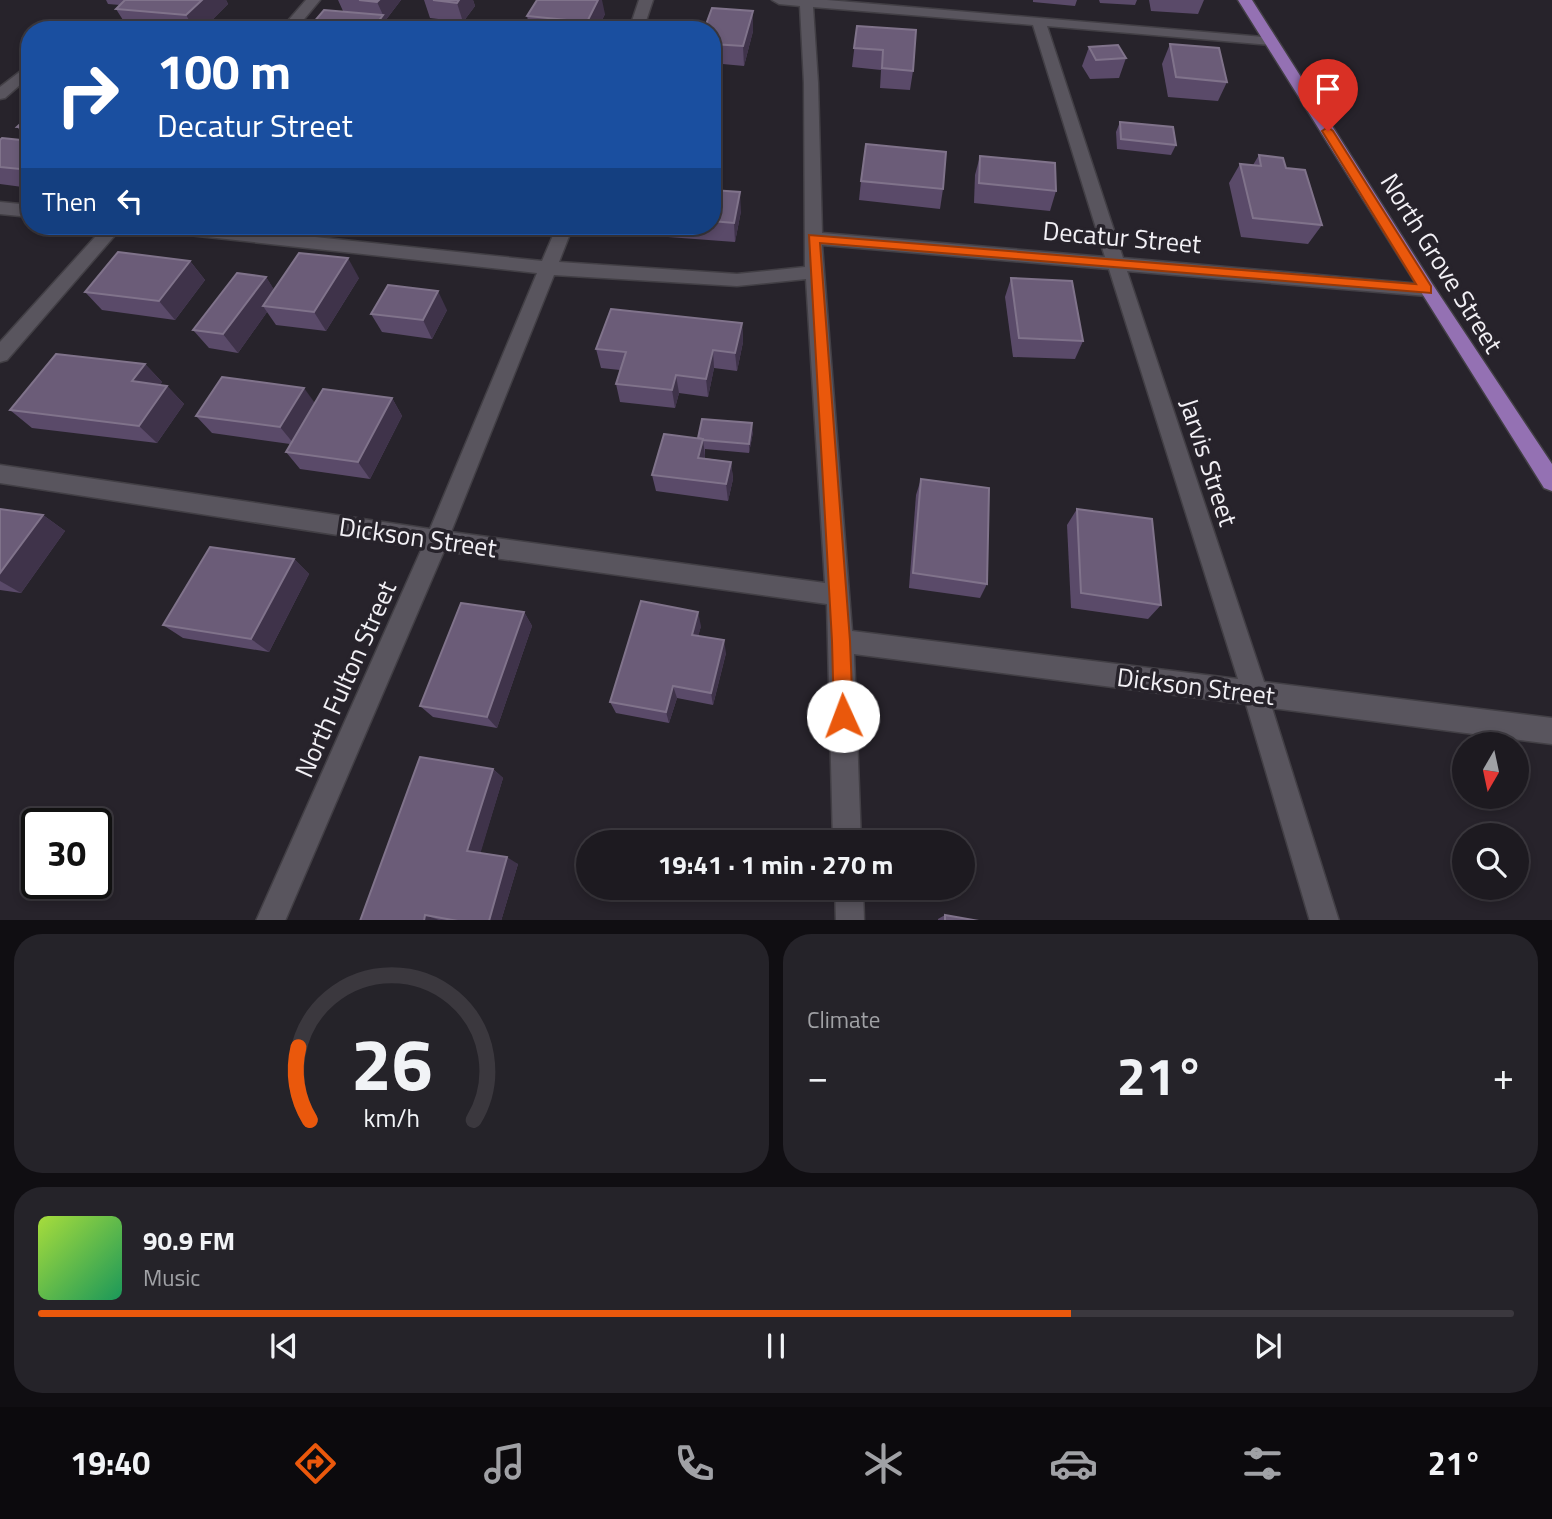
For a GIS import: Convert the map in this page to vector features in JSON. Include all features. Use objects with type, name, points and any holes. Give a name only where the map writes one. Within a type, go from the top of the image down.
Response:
[{"type":"main road","name":"North Grove Street","points":[[1245,0],[1427,290],[1552,482]]},
{"type":"street","points":[[295,21],[313,0]]},
{"type":"street","points":[[639,21],[646,0]]},
{"type":"street","points":[[779,0],[1271,41]]},
{"type":"street","points":[[806,2],[811,83],[814,272],[841,641],[847,830]]},
{"type":"street","name":"Jarvis Street","points":[[1038,21],[1325,920]]},
{"type":"street","points":[[0,94],[21,76]]},
{"type":"street","points":[[0,208],[21,210]]},
{"type":"street","points":[[0,355],[106,235]]},
{"type":"street","points":[[244,235],[548,268],[737,279],[814,272]]},
{"type":"street","name":"North Fulton Street","points":[[270,920],[437,540],[561,235]]},
{"type":"street","name":"Decatur Street","points":[[813,238],[1427,290]]},
{"type":"street","name":"Dickson Street","points":[[0,474],[437,540],[838,595]]},
{"type":"street","name":"Dickson Street","points":[[841,641],[1552,731]]},
{"type":"street","points":[[849,900],[850,920]]},
{"type":"building","points":[[125,0],[202,0],[186,15],[116,9]]},
{"type":"building","points":[[433,0],[459,0],[457,3]]},
{"type":"building","points":[[537,0],[598,0],[588,21],[527,16]]},
{"type":"building","points":[[712,8],[753,11],[743,46],[721,45],[721,21],[707,21]]},
{"type":"building","points":[[324,10],[383,15],[379,21],[315,21]]},
{"type":"building","points":[[857,26],[916,30],[913,71],[882,68],[883,50],[854,48]]},
{"type":"building","points":[[1170,44],[1219,48],[1227,82],[1176,77]]},
{"type":"building","points":[[1118,45],[1126,58],[1096,60],[1089,47]]},
{"type":"building","points":[[1120,122],[1173,127],[1176,145],[1121,139]]},
{"type":"building","points":[[0,140],[21,140],[21,169],[0,167]]},
{"type":"building","points":[[866,144],[946,152],[943,189],[861,181]]},
{"type":"building","points":[[1259,155],[1283,158],[1286,168],[1305,170],[1322,225],[1253,218],[1240,164],[1261,166]]},
{"type":"building","points":[[980,156],[1055,163],[1056,191],[979,183]]},
{"type":"building","points":[[721,191],[740,192],[734,223],[721,222]]},
{"type":"building","points":[[118,252],[190,261],[159,301],[85,292]]},
{"type":"building","points":[[299,253],[348,258],[314,312],[263,306]]},
{"type":"building","points":[[237,273],[266,277],[223,334],[193,330]]},
{"type":"building","points":[[1011,278],[1072,281],[1083,341],[1019,338]]},
{"type":"building","points":[[388,285],[438,291],[423,320],[371,314]]},
{"type":"building","points":[[611,309],[742,323],[735,353],[713,350],[706,379],[676,375],[672,390],[616,384],[626,352],[596,349]]},
{"type":"building","points":[[56,354],[145,364],[132,381],[167,386],[139,426],[10,410]]},
{"type":"building","points":[[222,377],[304,388],[280,427],[196,416]]},
{"type":"building","points":[[323,389],[392,398],[358,462],[286,452]]},
{"type":"building","points":[[702,419],[752,423],[749,444],[698,438]]},
{"type":"building","points":[[664,434],[703,439],[698,458],[731,462],[726,484],[652,475]]},
{"type":"building","points":[[921,479],[989,488],[987,584],[913,573]]},
{"type":"building","points":[[0,509],[43,515],[0,573]]},
{"type":"building","points":[[1077,509],[1152,519],[1161,605],[1081,593]]},
{"type":"building","points":[[210,547],[294,559],[251,639],[163,625]]},
{"type":"building","points":[[641,601],[698,612],[692,635],[724,640],[711,693],[673,686],[666,712],[610,702]]},
{"type":"building","points":[[461,603],[524,612],[487,717],[420,706]]},
{"type":"building","points":[[420,757],[493,769],[467,851],[507,857],[489,920],[452,920],[425,915],[424,920],[360,920]]},
{"type":"building","points":[[945,915],[973,920],[945,920]]},
{"type":"route","points":[[843,716],[841,641],[813,238],[1427,290],[1328,131]]}]
